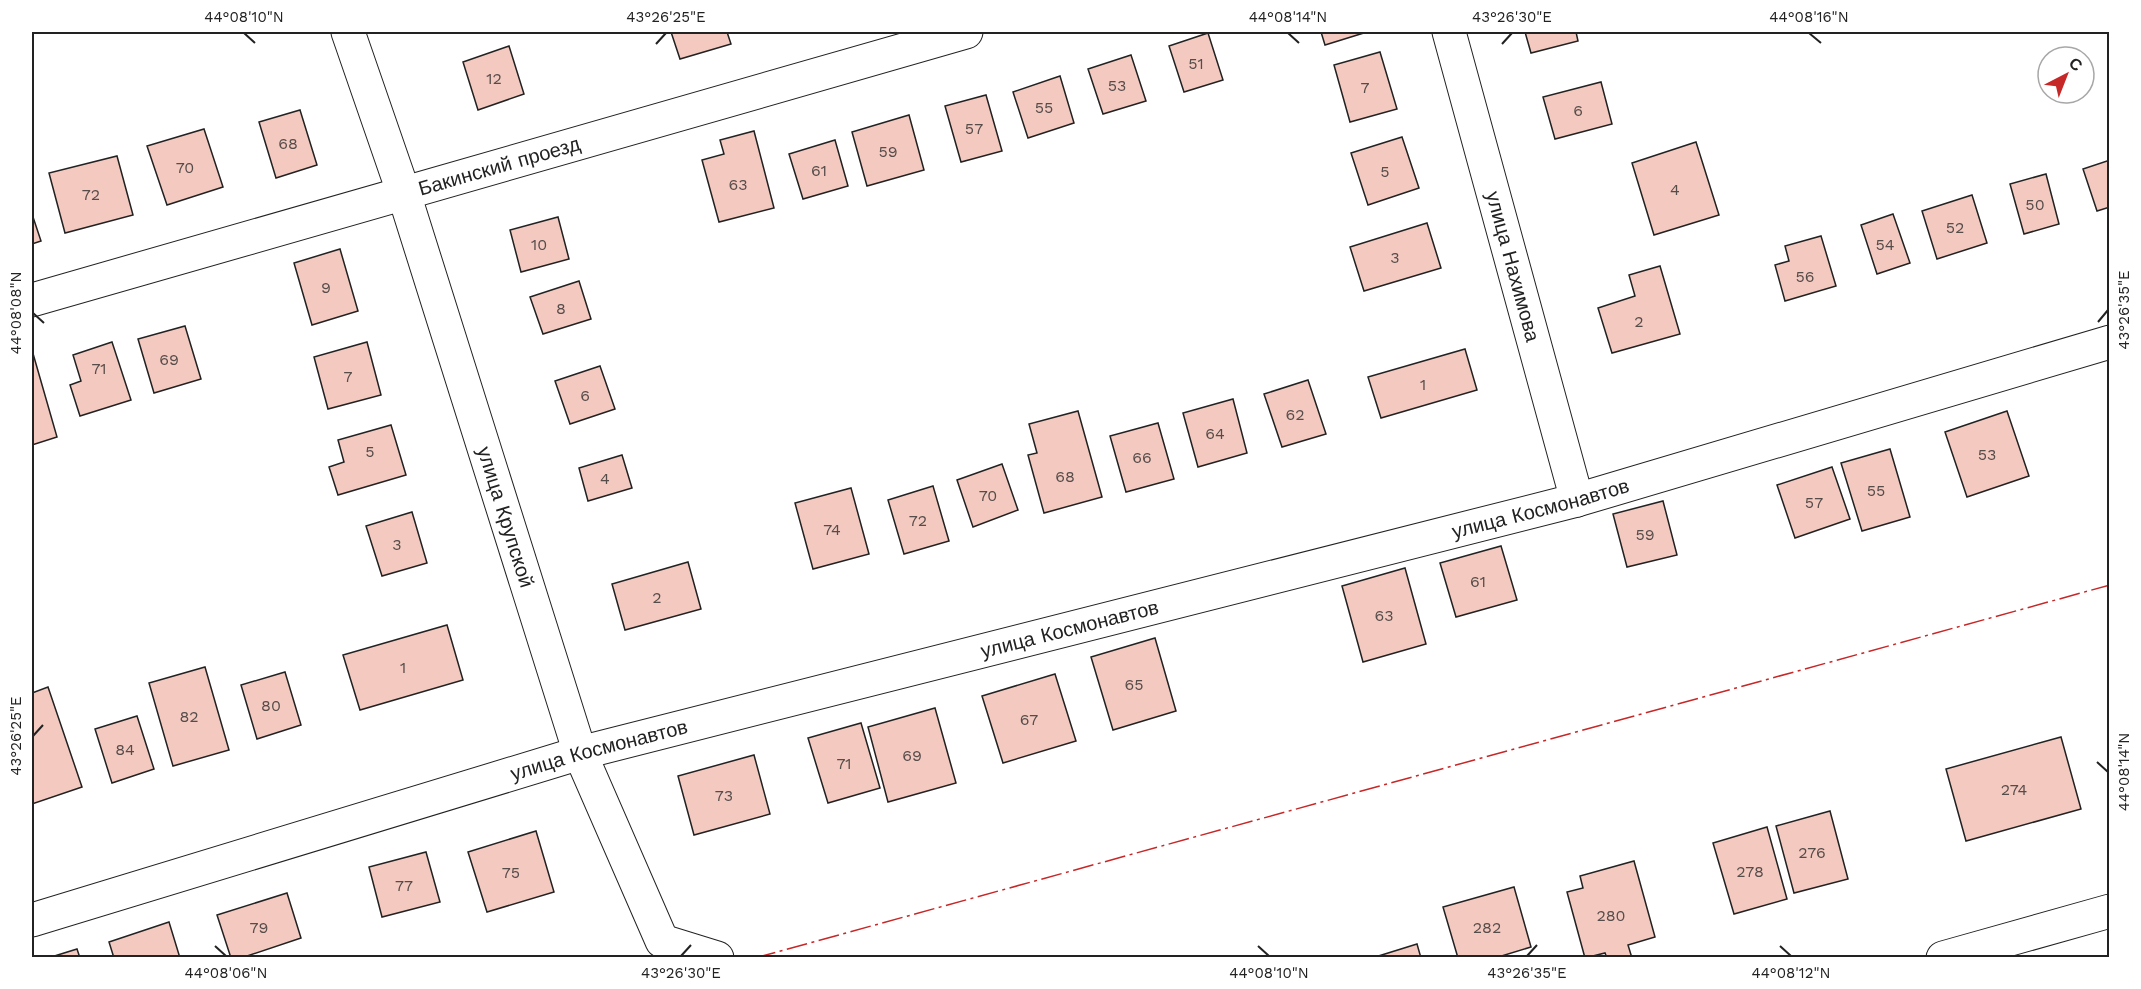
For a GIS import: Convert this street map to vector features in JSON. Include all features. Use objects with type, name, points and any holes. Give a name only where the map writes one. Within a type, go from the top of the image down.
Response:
[{"type":"street","name":"улица Крупской","points":[[348,32],[404,194],[580,753],[662,940],[717,957]]},
{"type":"street","name":"Бакинский проезд","points":[[32,300],[966,32]]},
{"type":"street","name":"улица Нахимова","points":[[1449,32],[1577,500]]},
{"type":"street","name":"улица Космонавтов","points":[[32,920],[580,753],[1577,500],[2109,342]]},
{"type":"street","points":[[1943,957],[2109,911]]},
{"type":"building","points":[[671,32],[727,32],[731,44],[680,59]]},
{"type":"building","points":[[1321,32],[1367,32],[1325,45]]},
{"type":"building","points":[[1525,32],[1576,32],[1578,41],[1531,53]]},
{"type":"building","points":[[1208,33],[1223,80],[1184,92],[1169,46]]},
{"type":"building","points":[[509,46],[524,94],[478,110],[463,62]]},
{"type":"building","points":[[1380,52],[1397,109],[1350,122],[1334,65]]},
{"type":"building","points":[[1131,55],[1146,101],[1103,114],[1088,69]]},
{"type":"building","points":[[1060,76],[1074,123],[1028,138],[1013,92]]},
{"type":"building","points":[[1601,82],[1612,124],[1555,139],[1543,97]]},
{"type":"building","points":[[986,95],[1002,151],[961,162],[945,106]]},
{"type":"building","points":[[300,110],[317,165],[276,178],[259,122]]},
{"type":"building","points":[[909,115],[924,170],[867,186],[852,132]]},
{"type":"building","points":[[204,129],[223,187],[167,205],[147,146]]},
{"type":"building","points":[[754,131],[774,208],[719,222],[702,160],[724,154],[720,140]]},
{"type":"building","points":[[1402,137],[1419,188],[1368,205],[1351,153]]},
{"type":"building","points":[[835,140],[848,186],[803,199],[789,154]]},
{"type":"building","points":[[1696,142],[1719,215],[1654,235],[1632,163]]},
{"type":"building","points":[[117,156],[133,215],[65,233],[49,173]]},
{"type":"building","points":[[2110,160],[2110,207],[2097,211],[2083,169]]},
{"type":"building","points":[[2046,174],[2059,224],[2024,234],[2010,184]]},
{"type":"building","points":[[1972,195],[1987,243],[1937,259],[1922,211]]},
{"type":"building","points":[[32,214],[41,241],[32,244]]},
{"type":"building","points":[[1893,214],[1910,263],[1877,274],[1861,225]]},
{"type":"building","points":[[558,217],[569,259],[521,272],[510,230]]},
{"type":"building","points":[[1427,223],[1441,268],[1364,291],[1350,247]]},
{"type":"building","points":[[1821,236],[1836,286],[1785,301],[1775,265],[1789,261],[1785,246]]},
{"type":"building","points":[[340,249],[358,311],[312,325],[294,263]]},
{"type":"building","points":[[1660,266],[1680,334],[1612,353],[1598,308],[1635,296],[1629,275]]},
{"type":"building","points":[[579,281],[591,319],[543,334],[530,297]]},
{"type":"building","points":[[185,326],[201,379],[154,393],[138,339]]},
{"type":"building","points":[[112,342],[131,400],[80,416],[70,385],[81,381],[73,355]]},
{"type":"building","points":[[367,342],[381,395],[328,409],[314,357]]},
{"type":"building","points":[[1465,349],[1477,390],[1381,418],[1368,377]]},
{"type":"building","points":[[32,350],[57,437],[32,445]]},
{"type":"building","points":[[600,366],[615,409],[570,424],[555,381]]},
{"type":"building","points":[[1308,380],[1326,434],[1282,447],[1264,394]]},
{"type":"building","points":[[1233,399],[1247,453],[1198,467],[1183,413]]},
{"type":"building","points":[[1078,411],[1102,497],[1044,513],[1028,455],[1037,453],[1029,424]]},
{"type":"building","points":[[2007,411],[2029,476],[1967,497],[1945,432]]},
{"type":"building","points":[[1158,423],[1174,479],[1126,492],[1110,436]]},
{"type":"building","points":[[391,425],[406,475],[338,495],[329,467],[344,462],[338,440]]},
{"type":"building","points":[[1890,449],[1910,517],[1862,531],[1841,463]]},
{"type":"building","points":[[622,455],[632,488],[588,501],[579,468]]},
{"type":"building","points":[[1002,464],[1018,510],[973,527],[957,480]]},
{"type":"building","points":[[1832,467],[1850,519],[1795,538],[1777,485]]},
{"type":"building","points":[[933,486],[949,541],[904,554],[888,500]]},
{"type":"building","points":[[851,488],[869,554],[813,569],[795,503]]},
{"type":"building","points":[[1663,501],[1677,555],[1627,567],[1613,514]]},
{"type":"building","points":[[412,512],[427,563],[382,576],[366,526]]},
{"type":"building","points":[[1501,546],[1517,600],[1456,617],[1440,563]]},
{"type":"building","points":[[688,562],[701,609],[625,630],[612,584]]},
{"type":"building","points":[[1405,568],[1426,644],[1363,662],[1342,586]]},
{"type":"building","points":[[447,625],[463,680],[360,710],[343,655]]},
{"type":"building","points":[[1155,638],[1176,711],[1113,730],[1091,657]]},
{"type":"building","points":[[205,667],[229,750],[173,766],[149,683]]},
{"type":"building","points":[[285,672],[301,725],[257,739],[241,685]]},
{"type":"building","points":[[1055,674],[1076,741],[1003,763],[982,696]]},
{"type":"building","points":[[48,687],[82,787],[32,804],[32,693]]},
{"type":"building","points":[[935,708],[956,783],[888,802],[868,727]]},
{"type":"building","points":[[137,716],[154,769],[112,783],[95,729]]},
{"type":"building","points":[[861,723],[880,788],[828,803],[808,738]]},
{"type":"building","points":[[2061,737],[2081,809],[1966,841],[1946,769]]},
{"type":"building","points":[[754,755],[770,814],[694,835],[678,776]]},
{"type":"building","points":[[1830,811],[1848,879],[1794,893],[1776,826]]},
{"type":"building","points":[[1767,827],[1787,899],[1734,914],[1713,843]]},
{"type":"building","points":[[536,831],[554,892],[487,912],[468,852]]},
{"type":"building","points":[[426,852],[440,902],[382,917],[369,867]]},
{"type":"building","points":[[1634,861],[1655,937],[1628,945],[1632,958],[1607,958],[1605,953],[1585,958],[1567,892],[1583,888],[1580,876]]},
{"type":"building","points":[[1514,887],[1531,947],[1495,958],[1458,958],[1443,907]]},
{"type":"building","points":[[287,893],[301,938],[241,958],[231,958],[217,915]]},
{"type":"building","points":[[169,922],[180,958],[114,958],[109,942]]},
{"type":"building","points":[[1417,944],[1421,958],[1372,958]]},
{"type":"building","points":[[77,949],[80,958],[48,958]]},
{"type":"power","points":[[755,958],[2110,585]]}]
